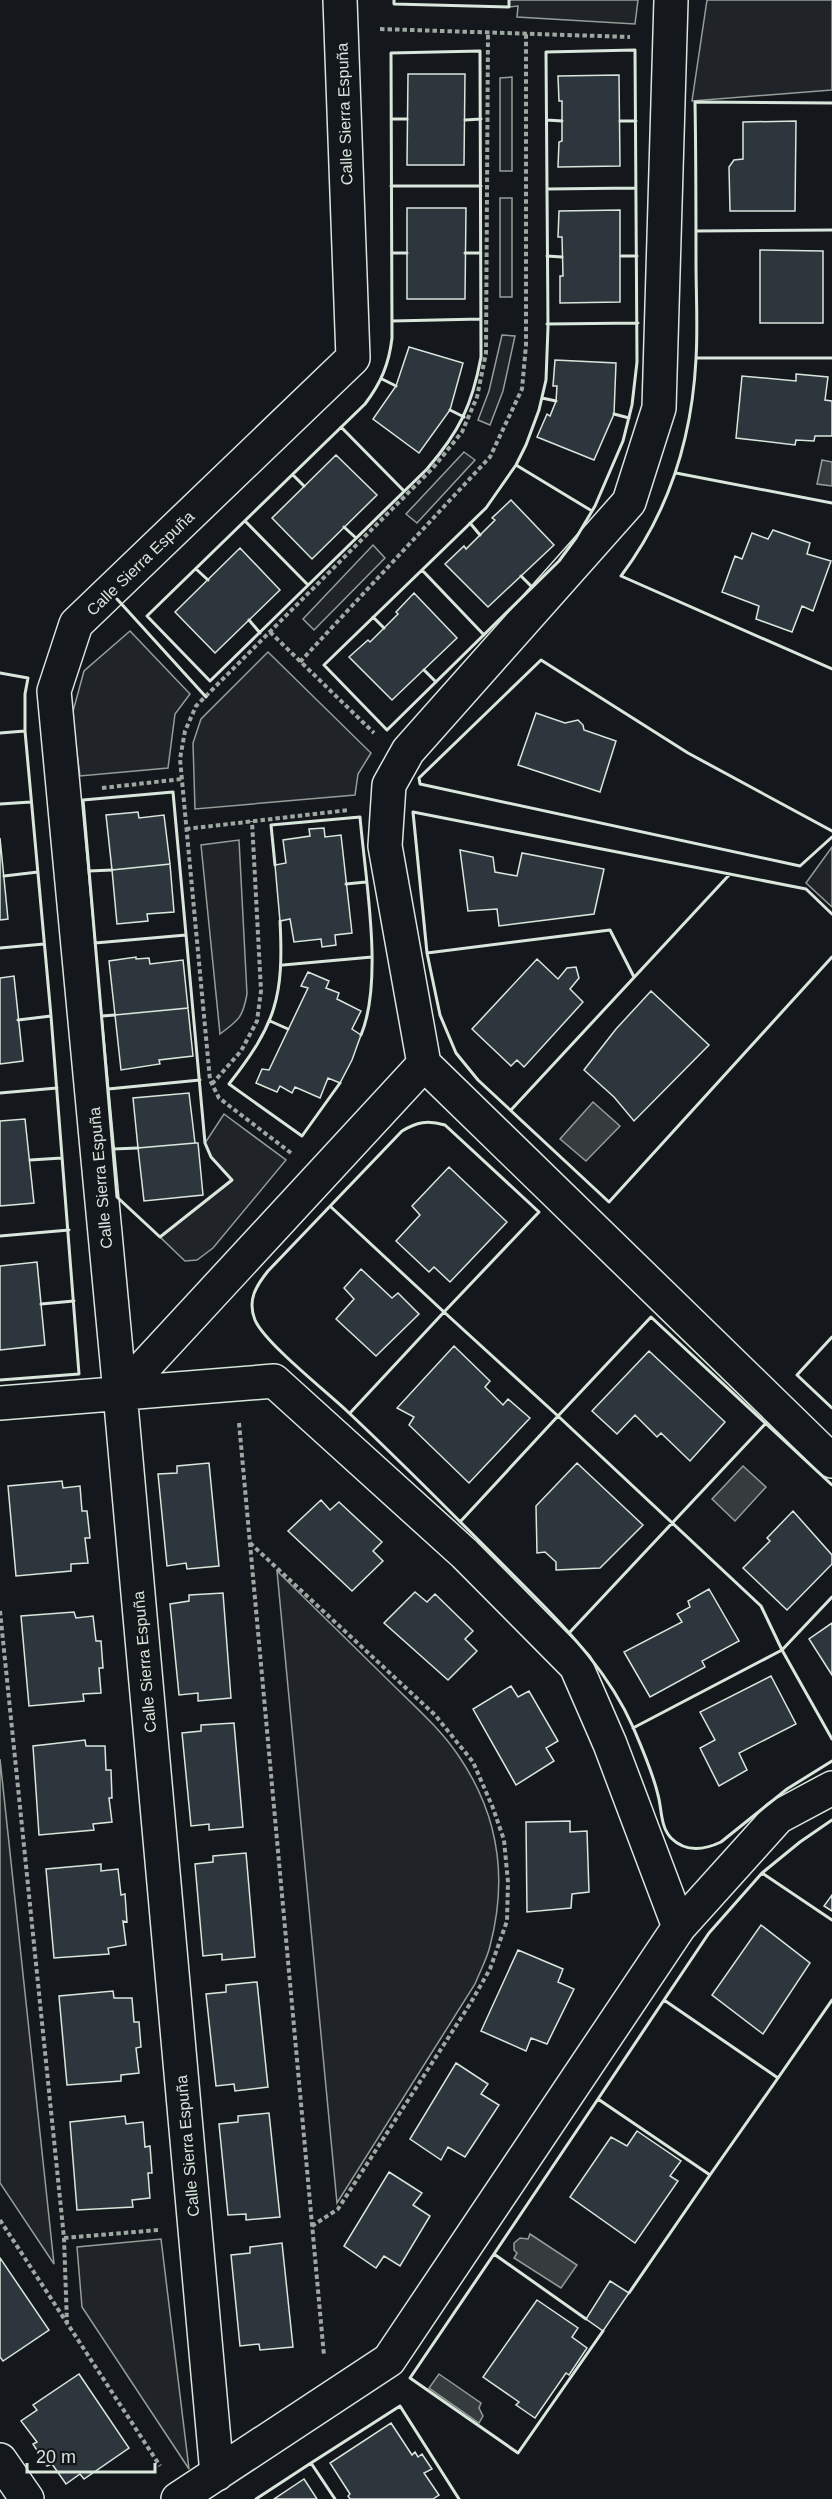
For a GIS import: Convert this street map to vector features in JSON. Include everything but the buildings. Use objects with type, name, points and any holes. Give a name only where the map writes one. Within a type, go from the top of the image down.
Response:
[{"type":"street","points":[[671,0],[658,408],[629,502],[408,751],[388,785],[385,846],[424,1064],[832,1461]]},
{"type":"street","name":"Calle Sierra Espuña","points":[[217,2474],[120,1393],[54,691],[75,624],[353,358],[341,14]]},
{"type":"street","points":[[120,1393],[424,1064]]},
{"type":"street","points":[[0,1402],[274,1381],[465,1554],[576,1666],[610,1744],[679,1927]]},
{"type":"street","points":[[179,2498],[389,2360],[679,1927],[778,1817],[832,1788]]},
{"type":"street","points":[[0,2460],[27,2499]]},
{"type":"path","points":[[341,14],[488,33],[670,39]]},
{"type":"path","points":[[320,1177],[219,1098],[210,1080],[180,759],[185,731],[196,706],[433,468],[462,432],[477,397],[486,353],[488,33]]},
{"type":"path","points":[[300,662],[490,457],[522,389],[526,345],[526,34]]},
{"type":"path","points":[[270,632],[402,761]]},
{"type":"path","points":[[64,792],[182,779]]},
{"type":"path","points":[[186,829],[387,805]]},
{"type":"path","points":[[212,1084],[241,1051],[257,1021],[261,991],[252,821]]},
{"type":"path","points":[[236,1384],[325,2368],[341,2391]]},
{"type":"path","points":[[250,1542],[435,1715],[472,1762],[493,1808],[504,1840],[508,1882],[507,1921],[490,1969],[470,2004],[338,2209],[312,2226]]},
{"type":"path","points":[[0,1611],[64,2238],[67,2323]]},
{"type":"path","points":[[0,2220],[179,2498]]},
{"type":"path","points":[[64,2238],[195,2226]]},
{"type":"shaded area","points":[[509,0],[638,0],[635,24],[517,17],[518,6],[509,7]]},
{"type":"shaded area","points":[[707,0],[832,0],[832,90],[692,101]]},
{"type":"shaded area","points":[[512,77],[512,171],[500,171],[500,78]]},
{"type":"shaded area","points":[[500,198],[512,198],[512,297],[500,297]]},
{"type":"shaded area","points":[[502,335],[515,336],[503,391],[490,425],[478,420],[489,391]]},
{"type":"shaded area","points":[[464,452],[475,460],[417,523],[406,514]]},
{"type":"shaded area","points":[[822,460],[832,462],[832,486],[817,484]]},
{"type":"shaded area","points":[[373,545],[385,558],[314,630],[303,619]]},
{"type":"shaded area","points":[[130,631],[190,694],[175,714],[168,768],[80,776],[72,715],[84,671]]},
{"type":"shaded area","points":[[268,652],[371,753],[358,774],[355,795],[195,809],[193,743],[201,719]]},
{"type":"shaded area","points":[[239,840],[247,994],[239,1017],[220,1034],[201,845]]},
{"type":"shaded area","points":[[832,847],[832,907],[806,883]]},
{"type":"shaded area","points":[[593,1102],[620,1126],[586,1161],[560,1139]]},
{"type":"shaded area","points":[[224,1114],[286,1160],[213,1248],[197,1260],[185,1261],[160,1237],[232,1181],[211,1157],[205,1143]]},
{"type":"shaded area","points":[[743,1466],[766,1487],[735,1521],[712,1499]]},
{"type":"shaded area","points":[[277,1571],[424,1715],[458,1755],[472,1777],[482,1800],[496,1847],[498,1896],[495,1921],[489,1951],[475,1984],[337,2203]]},
{"type":"shaded area","points":[[0,1759],[54,2264],[0,2183]]},
{"type":"shaded area","points":[[530,2234],[577,2265],[561,2288],[514,2258],[517,2253],[514,2250],[514,2243],[520,2238],[528,2239]]},
{"type":"shaded area","points":[[161,2239],[189,2469],[82,2307],[77,2247]]},
{"type":"shaded area","points":[[439,2374],[481,2403],[479,2408],[483,2416],[479,2423],[429,2388]]},
{"type":"wall","points":[[394,0],[394,4],[509,7],[509,0]]},
{"type":"wall","points":[[635,50],[637,362],[632,405],[623,441],[595,506],[559,561],[387,730],[324,665],[486,508],[516,465],[539,410],[546,380],[548,327],[546,52],[635,50]]},
{"type":"wall","points":[[480,51],[481,357],[463,418],[448,443],[427,469],[210,681],[147,616],[365,404],[376,388],[389,356],[392,338],[391,53],[480,51]]},
{"type":"wall","points":[[832,103],[695,102],[697,335],[694,388],[683,446],[665,500],[638,552],[621,576],[832,669]]},
{"type":"wall","points":[[391,119],[407,119]]},
{"type":"wall","points":[[465,120],[481,119]]},
{"type":"wall","points":[[547,120],[562,121]]},
{"type":"wall","points":[[620,121],[636,121]]},
{"type":"wall","points":[[391,186],[481,186]]},
{"type":"wall","points":[[547,189],[636,188]]},
{"type":"wall","points":[[696,231],[832,230]]},
{"type":"wall","points":[[392,253],[407,253]]},
{"type":"wall","points":[[465,253],[481,253]]},
{"type":"wall","points":[[547,256],[562,257]]},
{"type":"wall","points":[[621,256],[637,256]]},
{"type":"wall","points":[[392,321],[481,319]]},
{"type":"wall","points":[[547,324],[638,323]]},
{"type":"wall","points":[[696,358],[832,358]]},
{"type":"wall","points":[[382,379],[396,386]]},
{"type":"wall","points":[[542,398],[556,401]]},
{"type":"wall","points":[[450,410],[464,417]]},
{"type":"wall","points":[[614,414],[629,418]]},
{"type":"wall","points":[[341,427],[404,491]]},
{"type":"wall","points":[[516,465],[592,511]]},
{"type":"wall","points":[[676,473],[832,503]]},
{"type":"wall","points":[[293,475],[304,486]]},
{"type":"wall","points":[[245,521],[308,585]]},
{"type":"wall","points":[[470,523],[480,535]]},
{"type":"wall","points":[[344,527],[356,538]]},
{"type":"wall","points":[[196,569],[208,580]]},
{"type":"wall","points":[[422,570],[484,635]]},
{"type":"wall","points":[[521,576],[532,587]]},
{"type":"wall","points":[[117,599],[206,697]]},
{"type":"wall","points":[[373,617],[384,628]]},
{"type":"wall","points":[[249,620],[260,633]]},
{"type":"wall","points":[[832,831],[688,753],[541,660],[419,778],[420,784],[800,866],[832,837]]},
{"type":"wall","points":[[424,670],[436,682]]},
{"type":"wall","points":[[0,673],[28,678],[25,694],[25,731],[51,1016],[79,1374],[0,1380]]},
{"type":"wall","points":[[0,733],[25,731]]},
{"type":"wall","points":[[173,792],[205,1143],[211,1157],[232,1180],[160,1237],[117,1197],[83,800],[173,792]]},
{"type":"wall","points":[[0,804],[31,802]]},
{"type":"wall","points":[[832,914],[806,889],[413,812],[427,953],[440,1015],[456,1053],[478,1080],[609,1202],[832,957]]},
{"type":"wall","points":[[275,865],[271,825],[360,817],[369,898],[372,958],[368,1012],[361,1035]]},
{"type":"wall","points":[[89,871],[112,870]]},
{"type":"wall","points":[[4,876],[38,872]]},
{"type":"wall","points":[[511,1110],[730,874]]},
{"type":"wall","points":[[346,884],[366,882]]},
{"type":"wall","points":[[280,921],[280,970],[274,1008],[257,1044],[229,1084],[302,1136],[340,1083]]},
{"type":"wall","points":[[427,953],[610,930],[634,977]]},
{"type":"wall","points":[[95,943],[186,935]]},
{"type":"wall","points":[[0,948],[44,944]]},
{"type":"wall","points":[[283,965],[372,957]]},
{"type":"wall","points":[[102,1016],[115,1015]]},
{"type":"wall","points":[[18,1020],[51,1016]]},
{"type":"wall","points":[[270,1021],[288,1029]]},
{"type":"wall","points":[[108,1089],[200,1080]]},
{"type":"wall","points":[[0,1093],[57,1088]]},
{"type":"wall","points":[[832,1485],[651,1317],[558,1416],[444,1312],[539,1212],[445,1125],[422,1123],[402,1131],[268,1271],[252,1300],[255,1320],[271,1341],[418,1479],[547,1609],[601,1672],[633,1727],[653,1778],[665,1828],[677,1843],[695,1849],[721,1842],[787,1789],[832,1761]]},
{"type":"wall","points":[[113,1149],[138,1148]]},
{"type":"wall","points":[[30,1160],[62,1158]]},
{"type":"wall","points":[[331,1207],[444,1312],[350,1413]]},
{"type":"wall","points":[[0,1236],[69,1230]]},
{"type":"wall","points":[[41,1304],[74,1301]]},
{"type":"wall","points":[[832,1337],[797,1375],[832,1408]]},
{"type":"wall","points":[[460,1522],[558,1416],[761,1606],[782,1650],[832,1739]]},
{"type":"wall","points":[[570,1632],[766,1423]]},
{"type":"wall","points":[[633,1728],[782,1650],[832,1597]]},
{"type":"wall","points":[[832,1820],[762,1873],[832,1920]]},
{"type":"wall","points":[[762,1873],[709,1933],[664,2000],[778,2078],[832,2000]]},
{"type":"wall","points":[[664,2000],[598,2099],[710,2175],[778,2078]]},
{"type":"wall","points":[[586,2319],[494,2254],[598,2099]]},
{"type":"wall","points":[[629,2293],[710,2175]]},
{"type":"wall","points":[[494,2254],[410,2378],[518,2453],[603,2331]]},
{"type":"wall","points":[[335,2499],[311,2463],[400,2406],[459,2499]]},
{"type":"wall","points":[[256,2499],[311,2463]]}]
